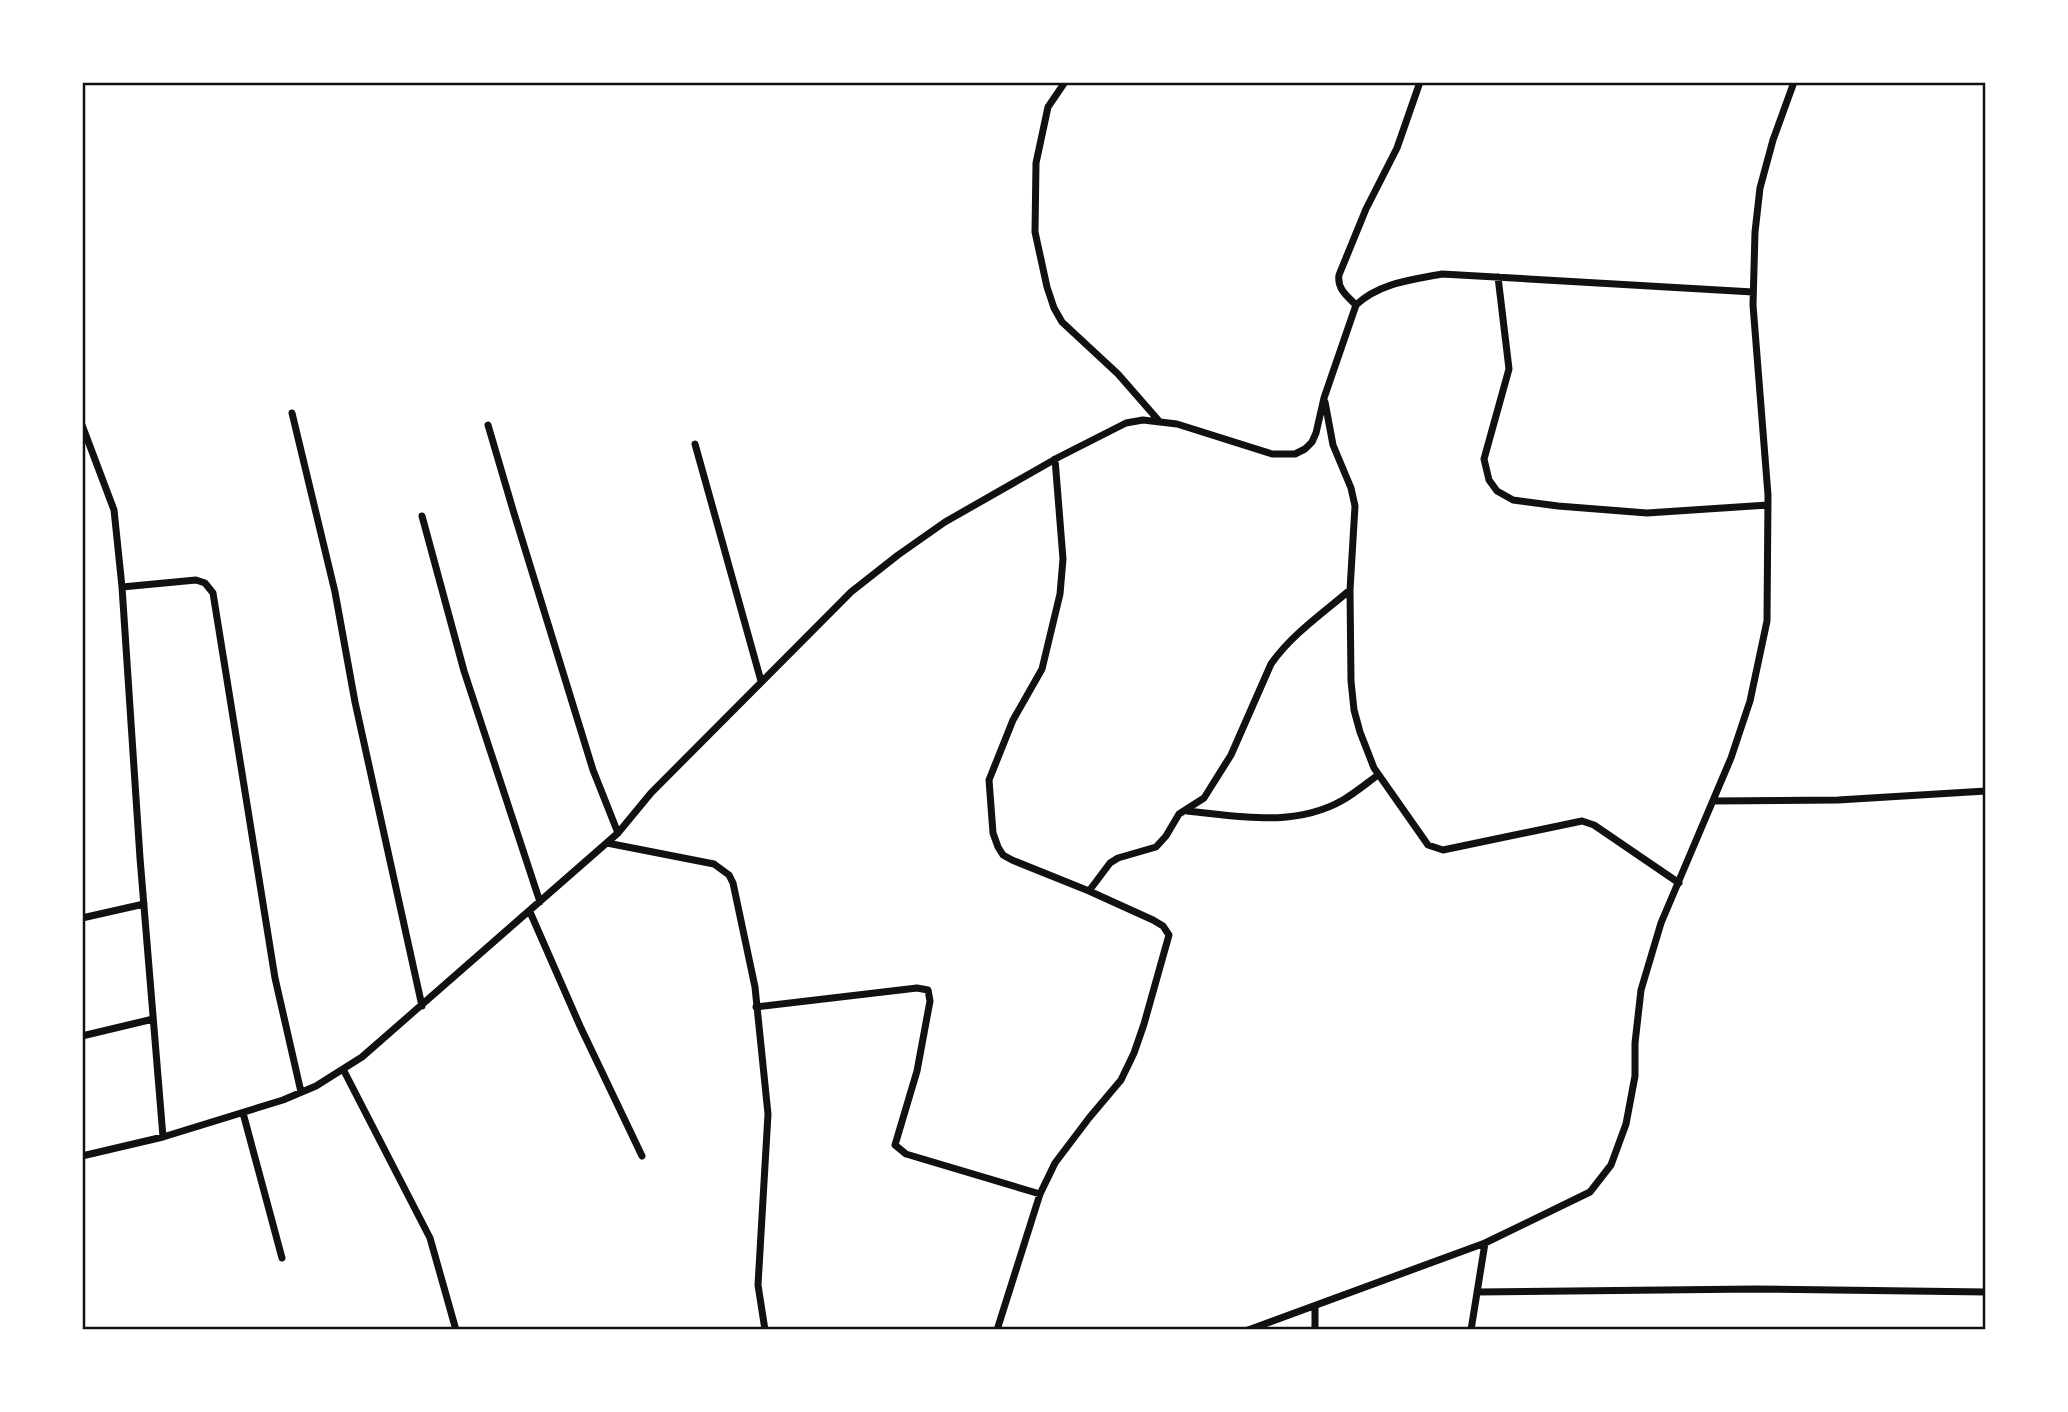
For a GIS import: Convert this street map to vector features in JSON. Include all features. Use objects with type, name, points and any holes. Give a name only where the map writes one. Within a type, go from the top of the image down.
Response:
[{"type":"street","points":[[1065,82],[1048,107],[1036,163],[1035,232],[1047,287],[1062,321],[1118,374],[1159,421]]},
{"type":"street","points":[[1356,305],[1343,292],[1338,282],[1339,275],[1366,209],[1397,148],[1419,82]]},
{"type":"street","points":[[1248,1330],[1485,1243],[1590,1192],[1611,1165],[1626,1124],[1635,1076],[1635,1043],[1641,990],[1661,923],[1731,758],[1761,653],[1766,621],[1768,505],[1754,292],[1755,232],[1760,188],[1773,140],[1794,82]]},
{"type":"street","points":[[82,1156],[163,1137],[301,1092],[362,1057],[618,833],[651,793],[851,592],[945,523],[1055,459],[1126,423],[1143,420],[1177,424],[1272,454],[1295,454],[1305,449],[1316,433],[1324,398],[1356,305],[1366,296],[1396,283],[1441,274],[1754,292]]},
{"type":"street","points":[[1498,277],[1509,369],[1484,459],[1489,480],[1497,491],[1513,500],[1647,513],[1768,505]]},
{"type":"street","points":[[1324,398],[1333,445],[1351,488],[1355,506],[1350,590],[1354,710],[1374,768],[1428,845],[1443,850],[1582,821],[1594,825],[1679,883]]},
{"type":"street","points":[[292,413],[335,592],[355,702],[422,1006]]},
{"type":"street","points":[[82,425],[114,510],[163,1137]]},
{"type":"street","points":[[488,425],[593,770],[618,833]]},
{"type":"street","points":[[695,443],[761,681]]},
{"type":"street","points":[[997,1330],[1040,1194],[1055,1163],[1121,1080],[1144,1024],[1168,935],[1163,926],[1003,855],[993,833],[989,780],[1013,720],[1042,669],[1060,594],[1063,559],[1055,459]]},
{"type":"street","points":[[422,516],[464,671],[540,902]]},
{"type":"street","points":[[122,587],[196,580],[205,583],[213,593],[275,978],[301,1092]]},
{"type":"street","points":[[1089,891],[1110,863],[1156,847],[1179,814],[1204,798],[1231,755],[1271,664],[1278,654],[1350,590]]},
{"type":"street","points":[[1186,811],[1259,818],[1295,818],[1320,811],[1343,800],[1378,775]]},
{"type":"street","points":[[1713,801],[1838,800],[1986,790]]},
{"type":"street","points":[[607,843],[714,864],[729,875],[733,883],[755,987],[768,1114],[758,1285],[765,1330]]},
{"type":"street","points":[[82,918],[144,904]]},
{"type":"street","points":[[530,912],[580,1026],[642,1156]]},
{"type":"street","points":[[757,1007],[926,989],[930,993],[930,1001],[917,1071],[895,1145],[906,1154],[1040,1194]]},
{"type":"street","points":[[82,1036],[153,1019]]},
{"type":"street","points":[[343,1069],[430,1238],[456,1330]]},
{"type":"street","points":[[243,1112],[282,1258]]},
{"type":"street","points":[[1471,1330],[1485,1243]]},
{"type":"street","points":[[1477,1292],[1755,1289],[1986,1292]]},
{"type":"street","points":[[1315,1306],[1315,1330]]}]
